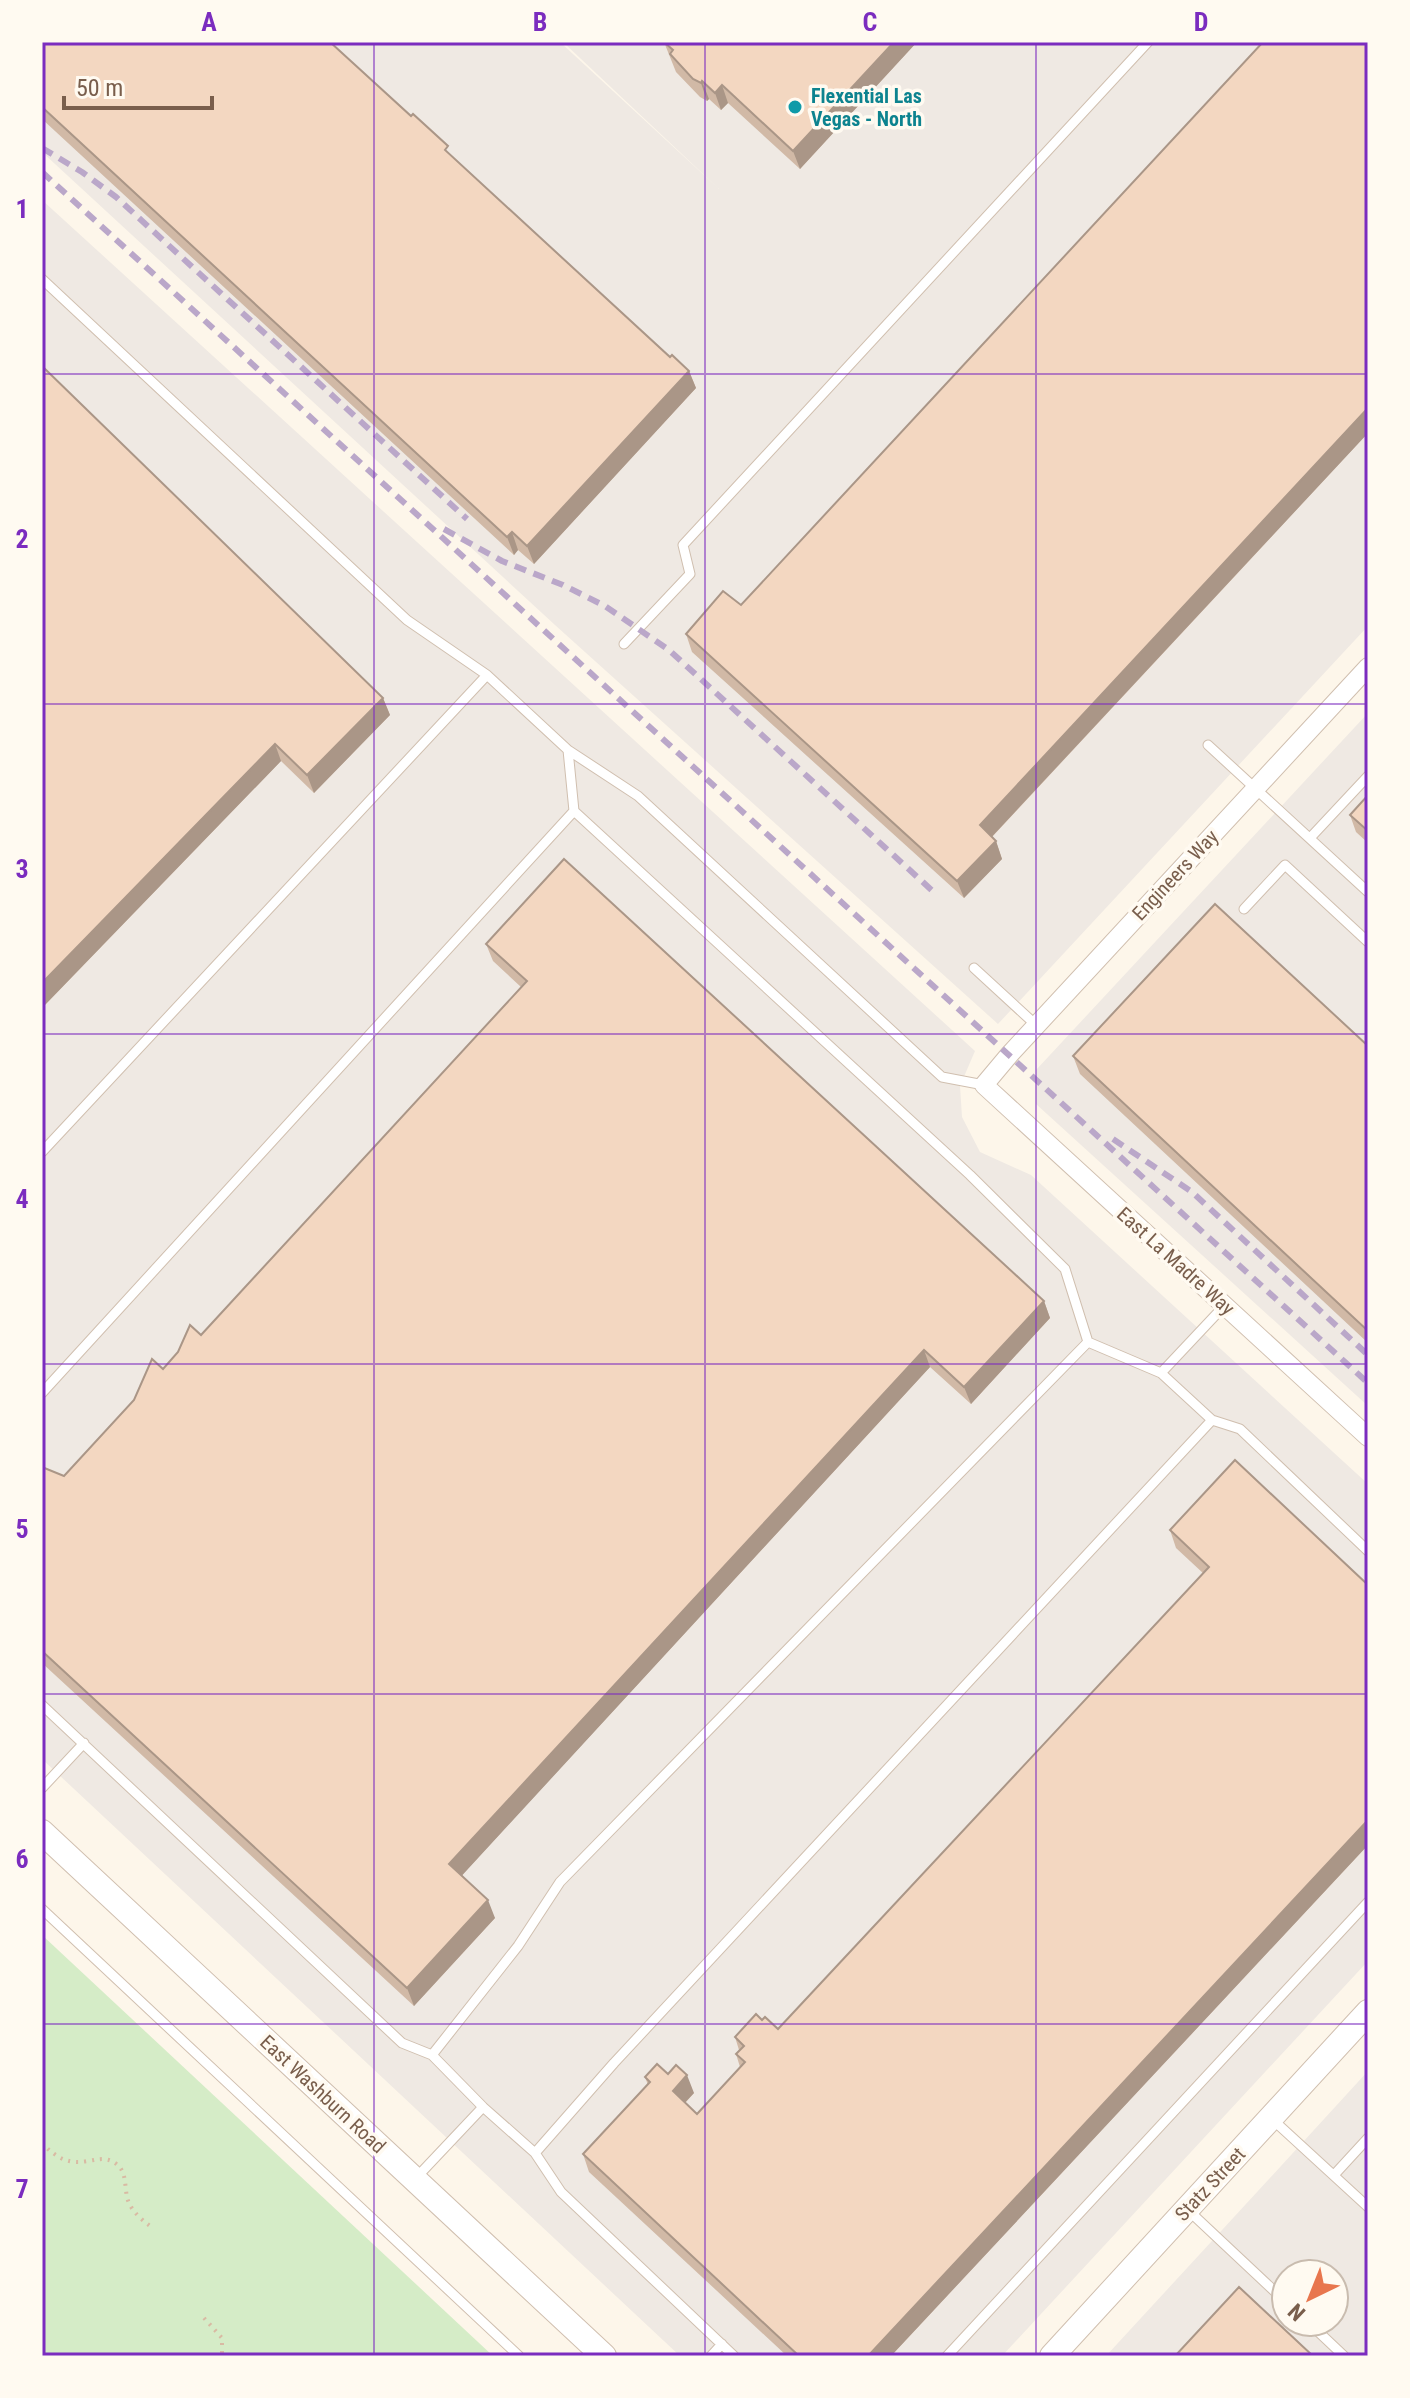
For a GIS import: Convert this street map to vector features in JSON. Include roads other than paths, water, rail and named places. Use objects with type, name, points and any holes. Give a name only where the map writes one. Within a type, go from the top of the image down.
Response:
[{"type":"street","name":"Engineers Way","points":[[984,1085],[1368,667]]},
{"type":"street","name":"East La Madre Way","points":[[984,1085],[1368,1437]]},
{"type":"street","name":"East Washburn Road","points":[[42,1832],[604,2356]]},
{"type":"street","name":"Statz Street","points":[[1052,2356],[1368,2012]]},
{"type":"lane","points":[[624,644],[690,574],[683,545],[1148,42]]},
{"type":"lane","points":[[42,279],[407,620],[487,675],[568,750],[638,796],[942,1077],[984,1085]]},
{"type":"lane","points":[[42,1152],[487,675]]},
{"type":"lane","points":[[1208,745],[1368,892]]},
{"type":"lane","points":[[568,750],[574,811],[970,1175],[1065,1269],[1088,1342],[1161,1373],[1212,1420],[1240,1429],[1368,1551]]},
{"type":"lane","points":[[1310,838],[1368,776]]},
{"type":"lane","points":[[42,1393],[574,811]]},
{"type":"lane","points":[[1244,909],[1285,865],[1368,942]]},
{"type":"lane","points":[[974,968],[1036,1025]]},
{"type":"lane","points":[[1161,1373],[1225,1305]]},
{"type":"lane","points":[[432,2055],[518,1946],[560,1882],[1088,1342]]},
{"type":"lane","points":[[535,2153],[625,2051],[1212,1420]]},
{"type":"lane","points":[[42,1705],[402,2043],[432,2055],[483,2107],[535,2153],[561,2192],[734,2356]]},
{"type":"lane","points":[[42,1788],[84,1743]]},
{"type":"lane","points":[[947,2356],[1368,1902]]},
{"type":"lane","points":[[42,1909],[519,2356]]},
{"type":"lane","points":[[415,2179],[483,2107]]},
{"type":"lane","points":[[1271,2118],[1368,2207]]},
{"type":"lane","points":[[1334,2175],[1368,2138]]},
{"type":"lane","points":[[1187,2209],[1270,2287]]},
{"type":"lane","points":[[1325,2338],[1344,2356]]},
{"type":"lane","points":[[711,2356],[722,2344]]},
{"type":"railway","points":[[42,148],[116,197],[467,519]]},
{"type":"railway","points":[[42,172],[1368,1383]]},
{"type":"railway","points":[[444,529],[502,561],[563,585],[605,606],[669,650],[937,895]]},
{"type":"railway","points":[[1113,1139],[1192,1192],[1368,1355]]},
{"type":"place","name":"Flexential Las Vegas - North","points":[[795,107]]}]
